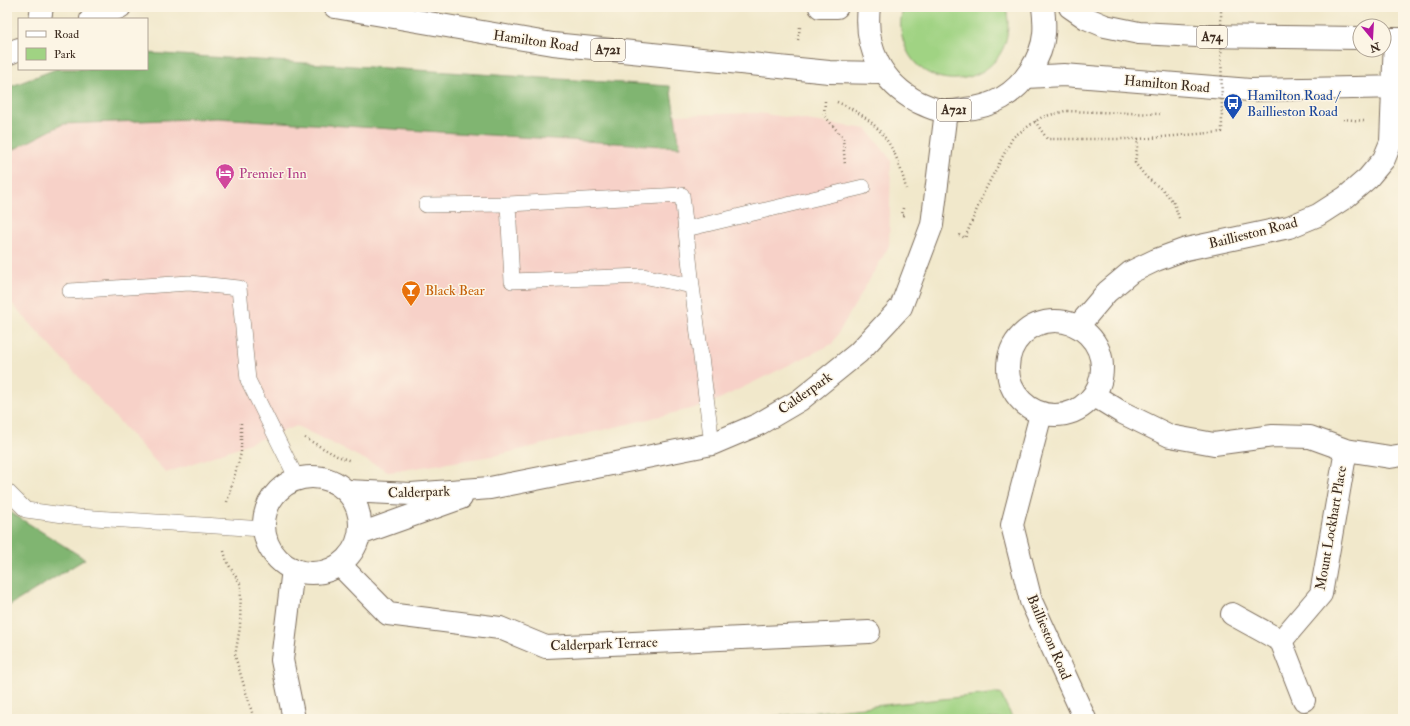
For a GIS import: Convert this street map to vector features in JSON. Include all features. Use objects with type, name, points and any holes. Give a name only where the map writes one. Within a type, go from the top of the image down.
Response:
[{"type":"street","points":[[40,18],[42,7]]},
{"type":"street","points":[[93,18],[120,7]]},
{"type":"street","name":"Hamilton Road","points":[[335,7],[553,44],[829,72],[883,73]]},
{"type":"street","points":[[820,7],[838,7]]},
{"type":"street","name":"A721","points":[[869,7],[868,18],[871,48],[883,73],[903,94],[928,107],[946,111],[980,108],[1003,98],[1016,89],[1026,77],[1036,60],[1044,35],[1043,7]]},
{"type":"street","name":"A74","points":[[1070,7],[1086,18],[1105,26],[1139,33],[1196,36],[1352,38]]},
{"type":"street","name":"Baillieston Road","points":[[1079,325],[1107,292],[1130,272],[1156,260],[1186,249],[1289,227],[1318,215],[1346,197],[1368,178],[1384,159],[1391,142],[1392,124],[1398,87],[1394,39]]},
{"type":"street","points":[[7,54],[18,48]]},
{"type":"street","name":"Hamilton Road","points":[[1026,77],[1064,75],[1250,90],[1398,87]]},
{"type":"street","name":"Calderpark","points":[[348,491],[411,494],[490,488],[712,444],[759,424],[800,400],[858,353],[901,307],[932,225],[946,111]]},
{"type":"street","points":[[1054,319],[1079,325],[1098,345],[1104,369],[1095,396],[1071,414],[1057,416],[1041,414],[1017,397],[1009,381],[1008,357],[1017,338],[1031,326],[1054,319]]},
{"type":"street","points":[[1095,396],[1121,412],[1170,436],[1214,444],[1273,436],[1310,437],[1346,450],[1390,457],[1403,455]]},
{"type":"street","name":"Baillieston Road","points":[[1041,414],[1012,525],[1031,601],[1085,719]]},
{"type":"street","name":"Mount Lockhart Place","points":[[1281,641],[1321,594],[1346,450]]},
{"type":"street","points":[[305,477],[322,478],[334,481],[348,491],[358,510],[360,534],[354,550],[340,566],[324,573],[300,573],[280,563],[269,550],[263,529],[268,504],[278,490],[289,482],[297,479],[305,477]]},
{"type":"street","name":"Calderpark","points":[[360,534],[490,488]]},
{"type":"street","name":"Calderpark Terrace","points":[[340,566],[388,614],[500,628],[546,647],[868,632]]},
{"type":"street","points":[[293,569],[282,660],[294,719]]},
{"type":"street","points":[[1232,614],[1281,641],[1304,700]]},
{"type":"lane","points":[[686,228],[863,187]]},
{"type":"lane","points":[[426,205],[508,204],[682,196],[712,444]]},
{"type":"lane","points":[[508,204],[512,281],[643,276],[692,286]]},
{"type":"lane","points":[[70,292],[189,283],[239,288],[248,380],[297,479]]},
{"type":"lane","points":[[7,491],[26,510],[79,518],[263,529]]},
{"type":"path","points":[[1035,121],[1047,138],[1138,139],[1222,132],[1221,7]]},
{"type":"path","points":[[796,68],[800,22]]},
{"type":"path","points":[[817,100],[838,102],[868,119],[887,138],[898,160],[906,189],[905,196]]},
{"type":"path","points":[[825,101],[824,115],[842,138],[848,190]]},
{"type":"path","points":[[904,202],[902,215],[965,238],[984,192],[1013,137],[1035,121],[1042,117],[1065,111],[1166,114]]},
{"type":"path","points":[[1219,115],[1227,115]]},
{"type":"path","points":[[1336,118],[1392,124]]},
{"type":"path","points":[[1138,139],[1135,163],[1146,177],[1164,191],[1174,203],[1186,249]]},
{"type":"path","points":[[254,719],[235,656],[240,627],[241,585],[227,562],[218,533],[242,453],[240,422],[264,413]]},
{"type":"path","points":[[301,431],[305,438],[337,456],[358,464]]},
{"type":"shaded area","points":[[758,113],[867,129],[891,160],[889,246],[832,344],[707,405],[498,455],[390,472],[297,426],[166,473],[7,298],[7,153],[63,124],[217,118],[680,147],[675,115]]},
{"type":"green space","points":[[904,7],[1006,7],[1007,33],[1000,54],[986,69],[968,77],[949,79],[930,74],[915,62],[904,43],[901,16]]},
{"type":"green space","points":[[148,53],[670,86],[680,147],[217,118],[63,124],[7,153],[7,88],[53,70],[148,70]]},
{"type":"green space","points":[[7,510],[85,559],[7,607]]},
{"type":"green space","points":[[1000,693],[1013,719],[748,719]]},
{"type":"place","name":"Hamilton Road / Baillieston Road","points":[[1233,120]]},
{"type":"place","name":"Premier Inn","points":[[225,190]]},
{"type":"place","name":"Black Bear","points":[[411,307]]}]
